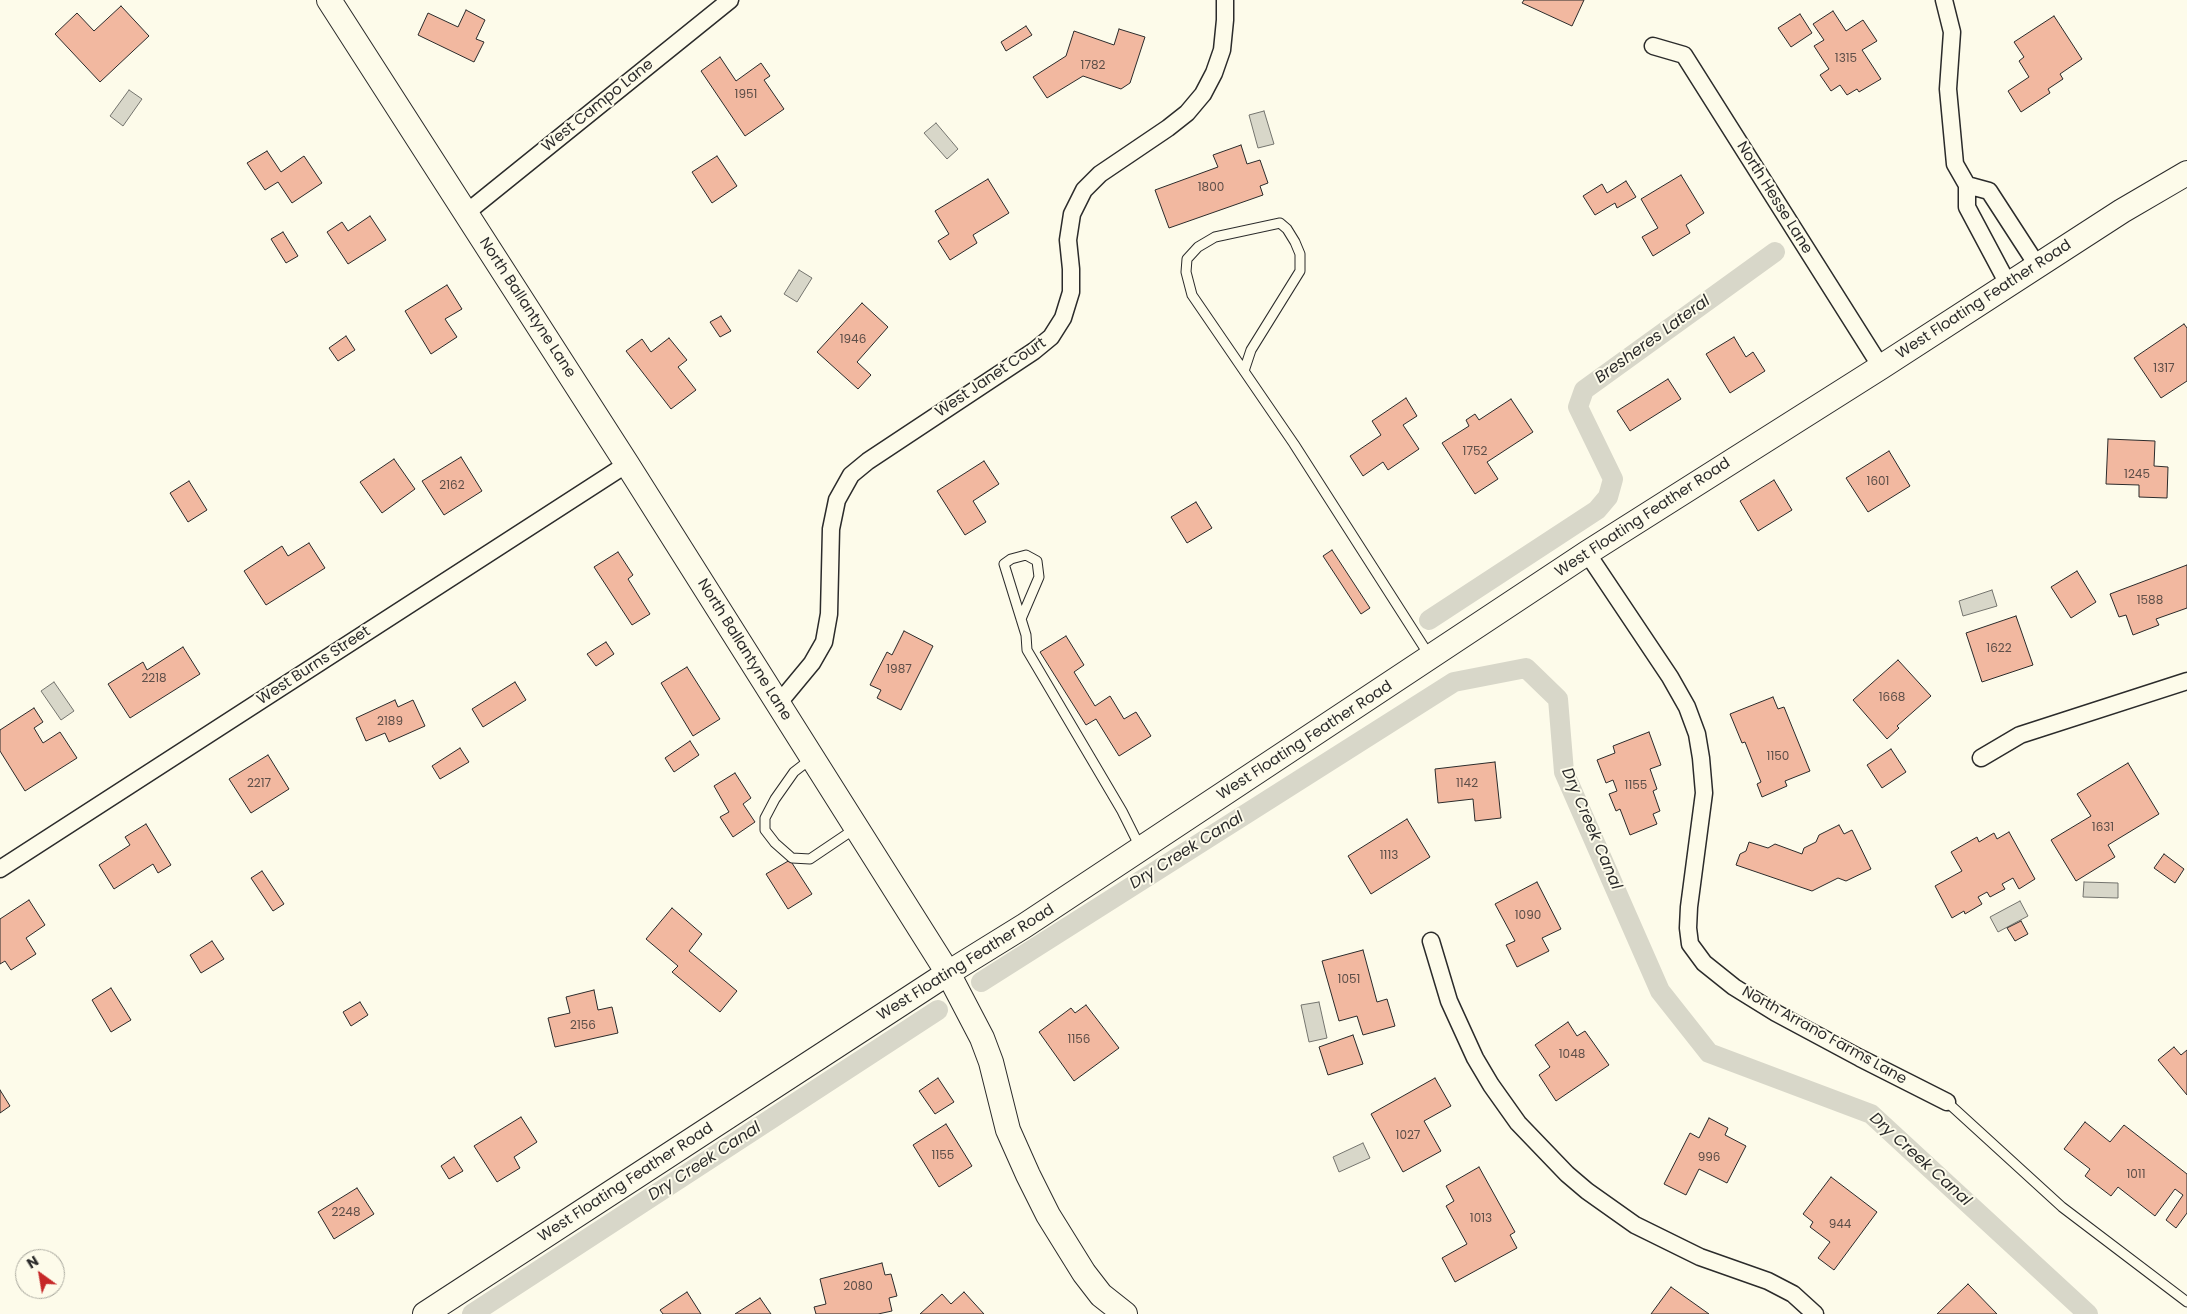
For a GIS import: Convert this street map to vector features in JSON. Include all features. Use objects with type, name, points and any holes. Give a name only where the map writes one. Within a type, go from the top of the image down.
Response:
[{"type":"main road","name":"North Ballantyne Lane","points":[[329,0],[627,464],[948,973],[982,1038],[994,1071],[1008,1130],[1048,1215],[1084,1273],[1101,1295],[1125,1314]]},
{"type":"main road","name":"West Floating Feather Road","points":[[426,1314],[948,973],[1024,926],[1587,553],[1881,368],[2037,265],[2187,173]]},
{"type":"street","name":"West Campo Lane","points":[[466,213],[730,0]]},
{"type":"street","name":"West Janet Court","points":[[778,704],[812,663],[824,642],[829,614],[831,529],[837,500],[851,475],[868,460],[1034,351],[1051,337],[1063,318],[1071,292],[1072,269],[1068,240],[1072,214],[1084,190],[1100,174],[1175,123],[1187,113],[1203,94],[1214,74],[1222,50],[1226,20],[1225,0]]},
{"type":"street","points":[[1944,0],[1952,32],[1948,89],[1955,164],[1967,185],[1967,207],[2008,284]]},
{"type":"street","name":"North Hesse Lane","points":[[1653,46],[1684,55],[1881,368]]},
{"type":"street","points":[[1967,185],[1989,191],[2037,265]]},
{"type":"street","name":"West Burns Street","points":[[0,868],[627,464]]},
{"type":"street","name":"North Arrano Farms Lane","points":[[1587,553],[1670,677],[1687,707],[1696,734],[1701,758],[1704,792],[1689,907],[1688,928],[1690,944],[1704,963],[1734,987],[1851,1054],[1946,1102]]},
{"type":"street","points":[[1981,758],[2020,735],[2187,681]]},
{"type":"street","points":[[1431,941],[1449,1001],[1475,1058],[1491,1085],[1518,1123],[1567,1174],[1587,1191],[1635,1225],[1700,1257],[1768,1281],[1794,1294],[1815,1314]]},
{"type":"lane","points":[[1244,371],[1252,350],[1300,271],[1300,254],[1295,242],[1280,223],[1215,237],[1198,247],[1187,259],[1186,272],[1192,295],[1244,371],[1294,444],[1431,658]]},
{"type":"lane","points":[[1021,619],[1039,578],[1037,562],[1026,555],[1011,559],[1004,564],[1021,619],[1026,635],[1027,650],[1122,811],[1141,849]]},
{"type":"lane","points":[[812,757],[794,772],[775,799],[765,818],[765,830],[775,843],[792,858],[810,859],[856,828]]},
{"type":"lane","points":[[1946,1102],[2062,1208],[2187,1302]]},
{"type":"shaded area","points":[[129,90],[142,99],[123,126],[110,116]]},
{"type":"shaded area","points":[[1264,111],[1274,144],[1258,148],[1249,115]]},
{"type":"shaded area","points":[[936,123],[958,149],[947,159],[924,133]]},
{"type":"shaded area","points":[[799,270],[812,278],[797,302],[784,294]]},
{"type":"shaded area","points":[[1992,590],[1997,606],[1963,616],[1959,601]]},
{"type":"shaded area","points":[[54,682],[74,711],[61,720],[41,691]]},
{"type":"shaded area","points":[[2084,882],[2118,883],[2118,898],[2083,897]]},
{"type":"shaded area","points":[[2020,901],[2028,916],[1998,932],[1990,917]]},
{"type":"shaded area","points":[[1319,1002],[1327,1038],[1309,1042],[1301,1005]]},
{"type":"shaded area","points":[[1363,1143],[1370,1158],[1339,1172],[1333,1157]]},
{"type":"building","points":[[1524,0],[1584,0],[1572,26],[1522,3]]},
{"type":"building","points":[[121,6],[149,36],[100,82],[55,34],[77,13],[94,31]]},
{"type":"building","points":[[466,10],[485,20],[476,39],[484,42],[474,62],[418,35],[428,13],[458,27]]},
{"type":"building","points":[[1833,11],[1846,31],[1863,20],[1877,41],[1862,50],[1881,79],[1859,92],[1857,89],[1847,95],[1840,85],[1831,91],[1820,75],[1829,69],[1814,46],[1824,40],[1813,24]]},
{"type":"building","points":[[1800,14],[1812,33],[1791,47],[1778,28]]},
{"type":"building","points":[[2054,16],[2082,59],[2060,74],[2063,79],[2048,89],[2050,93],[2021,112],[2008,91],[2029,77],[2019,61],[2024,57],[2014,42]]},
{"type":"building","points":[[1026,26],[1032,35],[1006,51],[1001,42]]},
{"type":"building","points":[[1119,29],[1145,37],[1130,83],[1121,89],[1083,76],[1047,98],[1033,77],[1066,56],[1074,31],[1114,45]]},
{"type":"building","points":[[720,57],[736,81],[761,63],[770,76],[764,80],[784,109],[745,136],[701,71]]},
{"type":"building","points":[[1241,145],[1247,164],[1260,160],[1268,183],[1260,186],[1263,195],[1169,228],[1155,190],[1218,167],[1213,155]]},
{"type":"building","points":[[267,151],[281,172],[304,156],[322,183],[292,203],[278,182],[265,190],[247,163]]},
{"type":"building","points":[[717,156],[737,186],[712,203],[692,172]]},
{"type":"building","points":[[1681,175],[1704,213],[1686,225],[1690,233],[1653,256],[1642,237],[1658,228],[1641,199]]},
{"type":"building","points":[[988,179],[1009,213],[973,235],[977,243],[950,260],[938,241],[949,234],[935,211]]},
{"type":"building","points":[[1626,181],[1636,197],[1617,208],[1615,203],[1595,215],[1583,196],[1602,184],[1607,193]]},
{"type":"building","points":[[370,216],[386,240],[348,264],[327,232],[342,222],[348,231]]},
{"type":"building","points":[[283,232],[298,256],[286,263],[271,239]]},
{"type":"building","points":[[447,285],[462,309],[445,319],[457,337],[431,354],[405,311]]},
{"type":"building","points":[[862,303],[888,327],[857,362],[871,375],[858,389],[817,352]]},
{"type":"building","points":[[721,316],[731,331],[720,337],[710,322]]},
{"type":"building","points":[[2184,324],[2187,328],[2187,381],[2161,398],[2134,358]]},
{"type":"building","points":[[346,336],[355,350],[338,361],[329,348]]},
{"type":"building","points":[[1734,337],[1746,357],[1753,352],[1765,371],[1730,393],[1706,354]]},
{"type":"building","points":[[669,338],[687,360],[678,367],[696,390],[671,409],[626,351],[642,339],[651,352]]},
{"type":"building","points":[[1668,379],[1681,399],[1630,431],[1617,411]]},
{"type":"building","points":[[1406,398],[1417,416],[1403,425],[1419,449],[1388,470],[1383,462],[1363,476],[1350,456],[1381,435],[1372,421]]},
{"type":"building","points":[[1511,399],[1533,432],[1487,462],[1498,479],[1475,494],[1442,443],[1469,426],[1466,420],[1475,414],[1479,420]]},
{"type":"building","points":[[2108,439],[2155,441],[2154,466],[2168,467],[2167,498],[2139,497],[2139,485],[2106,484]]},
{"type":"building","points":[[1889,451],[1910,486],[1868,512],[1846,478]]},
{"type":"building","points":[[461,457],[482,491],[444,515],[422,481]]},
{"type":"building","points":[[394,459],[415,489],[382,513],[360,482]]},
{"type":"building","points":[[984,461],[999,484],[973,501],[986,522],[965,535],[937,491]]},
{"type":"building","points":[[1774,480],[1792,510],[1758,531],[1740,501]]},
{"type":"building","points":[[189,481],[207,510],[188,522],[170,493]]},
{"type":"building","points":[[1196,502],[1212,528],[1187,543],[1171,517]]},
{"type":"building","points":[[309,543],[325,568],[266,605],[244,571],[282,546],[288,556]]},
{"type":"building","points":[[1332,550],[1370,608],[1361,614],[1323,556]]},
{"type":"building","points":[[618,552],[633,575],[628,579],[650,614],[632,625],[594,567]]},
{"type":"building","points":[[2187,565],[2187,608],[2156,619],[2159,625],[2133,635],[2126,615],[2119,617],[2110,594]]},
{"type":"building","points":[[2077,571],[2096,602],[2071,618],[2051,587]]},
{"type":"building","points":[[2016,616],[2033,665],[1982,682],[1966,633]]},
{"type":"building","points":[[904,631],[933,646],[901,710],[877,698],[881,690],[870,685],[887,652],[892,655]]},
{"type":"building","points":[[1066,636],[1084,665],[1074,672],[1095,706],[1110,696],[1124,719],[1136,712],[1151,736],[1119,756],[1096,719],[1086,725],[1040,652]]},
{"type":"building","points":[[606,642],[614,654],[596,666],[587,654]]},
{"type":"building","points":[[183,647],[200,674],[130,718],[108,684],[143,662],[147,670]]},
{"type":"building","points":[[1898,660],[1931,696],[1897,726],[1899,728],[1887,739],[1853,700]]},
{"type":"building","points":[[687,667],[720,719],[693,736],[661,683]]},
{"type":"building","points":[[515,682],[526,700],[483,727],[472,709]]},
{"type":"building","points":[[1773,697],[1778,709],[1784,707],[1810,771],[1785,781],[1787,786],[1762,797],[1757,784],[1761,782],[1745,742],[1742,743],[1730,714]]},
{"type":"building","points":[[395,700],[398,707],[413,700],[425,726],[389,742],[385,733],[366,741],[356,718]]},
{"type":"building","points":[[34,708],[43,722],[34,728],[43,743],[60,732],[77,758],[25,791],[0,751],[0,730]]},
{"type":"building","points":[[1649,732],[1661,765],[1650,769],[1657,789],[1653,791],[1660,811],[1653,814],[1657,824],[1630,835],[1620,809],[1616,811],[1609,794],[1617,791],[1613,780],[1606,783],[1597,760],[1615,753],[1613,746]]},
{"type":"building","points":[[690,741],[699,755],[674,772],[665,758]]},
{"type":"building","points":[[460,748],[469,762],[440,779],[432,766]]},
{"type":"building","points":[[1891,749],[1906,772],[1882,788],[1867,765]]},
{"type":"building","points":[[268,755],[289,789],[251,813],[229,779]]},
{"type":"building","points":[[1495,762],[1501,818],[1475,821],[1473,799],[1438,803],[1435,769]]},
{"type":"building","points":[[2128,763],[2159,814],[2108,845],[2115,857],[2076,881],[2051,840],[2091,816],[2077,794]]},
{"type":"building","points":[[735,773],[751,798],[743,804],[755,822],[733,837],[720,817],[729,812],[714,786]]},
{"type":"building","points":[[1407,819],[1430,857],[1371,894],[1348,856]]},
{"type":"building","points":[[146,824],[171,865],[158,873],[153,864],[114,889],[99,865],[130,845],[125,837]]},
{"type":"building","points":[[1839,825],[1844,834],[1852,830],[1871,869],[1846,881],[1838,878],[1812,891],[1736,865],[1740,854],[1746,851],[1749,842],[1768,848],[1775,844],[1802,854],[1804,848],[1816,842],[1819,835]]},
{"type":"building","points":[[2009,832],[2035,879],[2019,889],[2013,878],[2002,884],[2005,889],[1990,897],[1987,892],[1978,897],[1982,904],[1965,914],[1964,911],[1952,918],[1935,886],[1962,871],[1951,852],[1977,837],[1979,842],[1994,833],[1997,839]]},
{"type":"building","points":[[2164,854],[2184,869],[2175,883],[2154,868]]},
{"type":"building","points":[[790,860],[812,894],[788,909],[766,874]]},
{"type":"building","points":[[262,871],[284,904],[273,911],[251,878]]},
{"type":"building","points":[[1537,882],[1561,929],[1542,938],[1549,951],[1517,967],[1506,945],[1515,941],[1495,904]]},
{"type":"building","points":[[29,900],[45,925],[26,938],[36,954],[11,970],[5,961],[0,964],[0,919]]},
{"type":"building","points":[[672,908],[702,934],[689,951],[737,991],[720,1012],[672,972],[678,966],[646,939]]},
{"type":"building","points":[[2021,921],[2028,934],[2015,941],[2007,928]]},
{"type":"building","points":[[212,941],[224,959],[201,973],[190,955]]},
{"type":"building","points":[[1363,950],[1377,1002],[1387,999],[1395,1026],[1363,1035],[1357,1016],[1339,1021],[1322,961]]},
{"type":"building","points":[[111,988],[131,1020],[111,1032],[92,1000]]},
{"type":"building","points":[[594,990],[598,1010],[612,1007],[618,1033],[555,1047],[548,1018],[570,1013],[566,997]]},
{"type":"building","points":[[360,1002],[368,1015],[351,1026],[343,1012]]},
{"type":"building","points":[[1086,1005],[1119,1048],[1074,1081],[1039,1032],[1071,1008],[1075,1013]]},
{"type":"building","points":[[1568,1022],[1577,1036],[1585,1031],[1609,1065],[1556,1101],[1539,1075],[1550,1067],[1535,1045]]},
{"type":"building","points":[[1353,1035],[1363,1064],[1328,1075],[1319,1047]]},
{"type":"building","points":[[2174,1047],[2181,1055],[2187,1050],[2187,1095],[2158,1060]]},
{"type":"building","points":[[938,1078],[954,1102],[935,1114],[919,1091]]},
{"type":"building","points":[[1435,1078],[1451,1106],[1424,1121],[1441,1151],[1403,1172],[1371,1114]]},
{"type":"building","points":[[0,1090],[10,1106],[0,1113]]},
{"type":"building","points":[[521,1117],[537,1142],[514,1157],[520,1168],[497,1182],[474,1146]]},
{"type":"building","points":[[1709,1118],[1728,1128],[1725,1135],[1746,1146],[1727,1183],[1699,1169],[1686,1195],[1664,1184],[1690,1133],[1699,1138]]},
{"type":"building","points":[[2085,1122],[2110,1142],[2124,1125],[2187,1174],[2187,1213],[2176,1228],[2166,1220],[2183,1195],[2175,1189],[2155,1216],[2118,1187],[2111,1196],[2085,1176],[2090,1169],[2064,1149]]},
{"type":"building","points":[[946,1124],[972,1166],[939,1187],[913,1145]]},
{"type":"building","points":[[454,1157],[463,1171],[449,1179],[441,1166]]},
{"type":"building","points":[[1479,1167],[1515,1232],[1510,1235],[1517,1248],[1455,1282],[1442,1258],[1467,1244],[1446,1206],[1454,1201],[1446,1186]]},
{"type":"building","points":[[1831,1177],[1877,1212],[1834,1270],[1818,1258],[1830,1242],[1810,1227],[1813,1222],[1803,1214]]},
{"type":"building","points":[[357,1188],[374,1214],[334,1239],[318,1212]]},
{"type":"building","points":[[882,1263],[885,1275],[891,1274],[897,1296],[889,1298],[892,1311],[878,1314],[816,1314],[814,1307],[826,1304],[820,1279]]},
{"type":"building","points":[[1968,1284],[1997,1314],[1937,1314]]},
{"type":"building","points":[[1671,1287],[1709,1314],[1651,1314]]},
{"type":"building","points":[[687,1292],[701,1314],[663,1314],[660,1310]]},
{"type":"building","points":[[964,1292],[984,1314],[920,1314],[942,1294],[951,1304]]},
{"type":"building","points":[[760,1298],[771,1314],[735,1314]]},
{"type":"waterway","name":"Bresheres Lateral","points":[[1429,620],[1597,510],[1608,497],[1613,479],[1578,407],[1584,390],[1775,252]]},
{"type":"waterway","name":"Dry Creek Canal","points":[[981,982],[1454,682],[1526,668],[1558,699],[1564,772],[1660,991],[1709,1053],[1871,1114],[2088,1314]]},
{"type":"waterway","name":"Dry Creek Canal","points":[[472,1314],[938,1010]]}]
